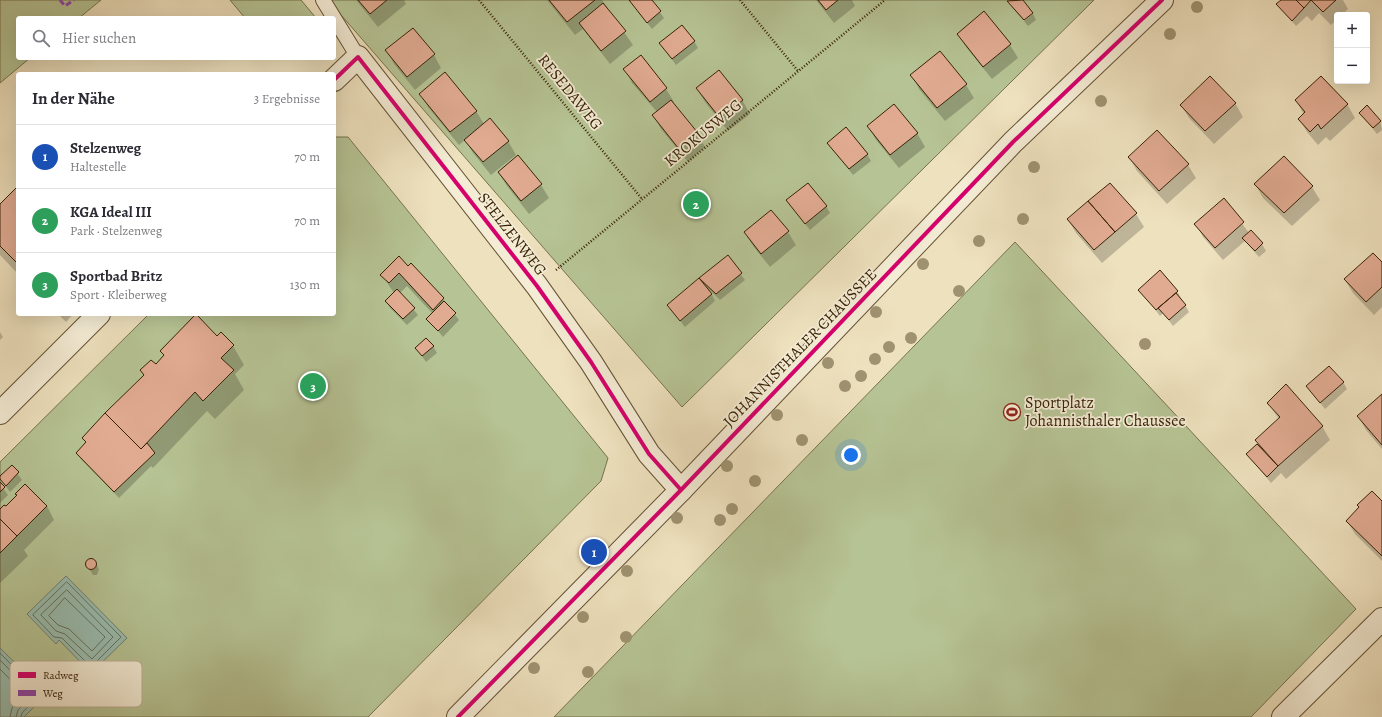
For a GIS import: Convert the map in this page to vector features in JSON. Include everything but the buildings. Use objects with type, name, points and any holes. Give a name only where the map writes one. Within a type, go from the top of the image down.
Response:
[{"type":"street","name":"JOHANNISTHALER CHAUSSEE","points":[[458,717],[681,490],[1013,142],[1162,0]]},
{"type":"street","points":[[336,78],[358,57]]},
{"type":"street","name":"STELZENWEG","points":[[358,57],[537,286],[591,362],[648,454],[681,490]]},
{"type":"street","points":[[0,412],[97,316]]},
{"type":"street","points":[[1283,717],[1382,619]]},
{"type":"lane","name":"STELZENWEG","points":[[323,0],[333,16]]},
{"type":"lane","name":"STELZENWEG","points":[[336,21],[358,57]]},
{"type":"path","points":[[740,0],[798,71]]},
{"type":"green space","points":[[0,0],[101,0],[81,16],[16,16],[16,60],[28,60],[0,83]]},
{"type":"green space","points":[[230,0],[301,0],[314,16],[243,16]]},
{"type":"green space","points":[[328,0],[1094,0],[682,407]]},
{"type":"green space","points":[[336,137],[348,137],[608,458],[601,481],[368,717],[0,717],[0,462],[147,316],[336,316]]},
{"type":"green space","name":"Sportplatz Johannisthaler Chaussee","points":[[1015,242],[1356,609],[1251,717],[554,717]]},
{"type":"water","points":[[66,576],[127,638],[103,661],[79,661],[59,640],[56,644],[27,614]]},
{"type":"water","points":[[0,648],[13,661],[10,661],[10,707],[34,707],[24,717],[0,717]]},
{"type":"marked path","points":[[60,0],[65,6],[74,0]]},
{"type":"cycle path","points":[[458,717],[681,490],[1013,142],[1162,0]]},
{"type":"cycle path","points":[[336,78],[358,57],[537,286],[591,362],[649,454],[681,490]]},
{"type":"place","name":"KGA Ideal III","points":[[696,204]]},
{"type":"place","name":"Sportbad Britz","points":[[313,386]]},
{"type":"place","name":"Sportplatz Johannisthaler Chaussee","points":[[1012,412]]},
{"type":"place","name":"Stelzenweg","points":[[594,552]]}]
